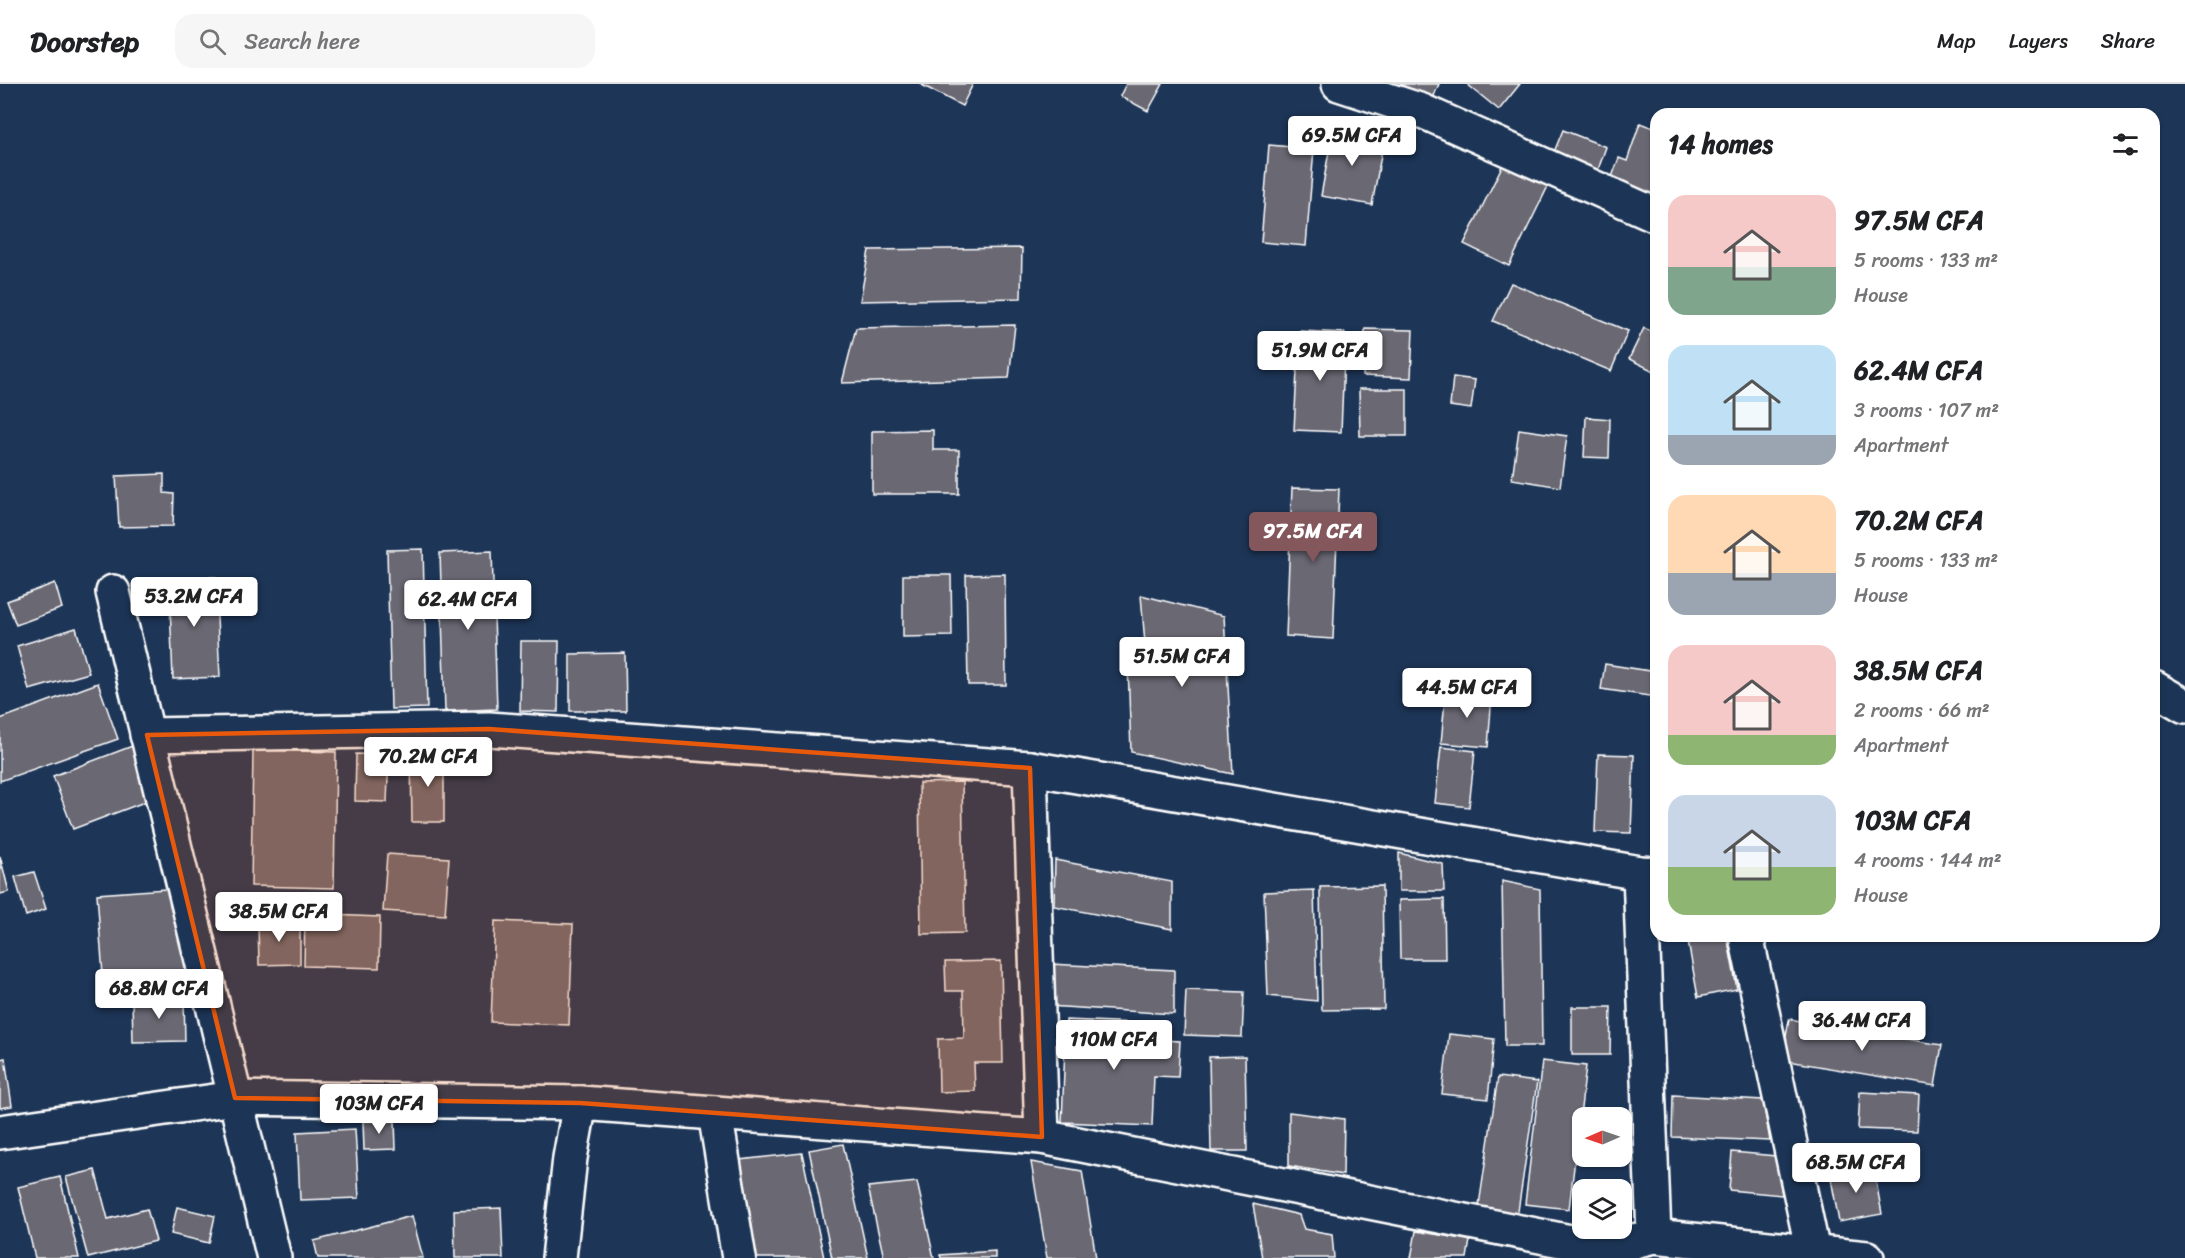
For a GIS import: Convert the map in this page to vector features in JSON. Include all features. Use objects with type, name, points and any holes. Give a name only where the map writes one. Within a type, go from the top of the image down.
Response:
[{"type":"street","points":[[1339,84],[1422,111],[1650,212]]},
{"type":"street","points":[[113,592],[274,1258]]},
{"type":"street","points":[[2160,691],[2185,706]]},
{"type":"street","points":[[147,735],[489,729],[1030,768],[1648,874],[1654,1236]]},
{"type":"street","points":[[1030,768],[1042,1137]]},
{"type":"street","points":[[1747,942],[1813,1252]]},
{"type":"street","points":[[0,1132],[235,1098],[580,1103],[1042,1137],[1615,1254],[1634,1241],[1654,1236],[1867,1258]]},
{"type":"street","points":[[559,1258],[570,1158],[580,1103]]},
{"type":"street","points":[[715,1113],[739,1258]]},
{"type":"highlighted area","points":[[489,729],[1030,768],[1042,1137],[580,1103],[235,1098],[147,735]]},
{"type":"building","points":[[920,84],[973,84],[962,106]]},
{"type":"building","points":[[1126,84],[1163,84],[1148,111],[1120,96]]},
{"type":"building","points":[[1398,84],[1439,84],[1430,105],[1396,90]]},
{"type":"building","points":[[1467,84],[1520,84],[1499,110]]},
{"type":"building","points":[[1640,123],[1650,127],[1650,201],[1609,185],[1619,158],[1627,161]]},
{"type":"building","points":[[1333,129],[1384,139],[1372,205],[1321,196]]},
{"type":"building","points":[[1563,130],[1606,147],[1598,170],[1554,152]]},
{"type":"building","points":[[1269,145],[1314,149],[1306,246],[1261,242]]},
{"type":"building","points":[[1506,158],[1551,180],[1509,266],[1464,244]]},
{"type":"building","points":[[1022,248],[1021,298],[860,301],[869,250]]},
{"type":"building","points":[[1511,283],[1628,331],[1611,371],[1493,321]]},
{"type":"building","points":[[1015,325],[1009,378],[842,383],[856,328]]},
{"type":"building","points":[[1644,328],[1650,331],[1650,369],[1629,359]]},
{"type":"building","points":[[1365,329],[1413,330],[1411,378],[1363,376]]},
{"type":"building","points":[[1299,331],[1345,333],[1341,432],[1294,430]]},
{"type":"building","points":[[1453,377],[1475,380],[1471,409],[1450,406]]},
{"type":"building","points":[[1359,389],[1407,389],[1407,436],[1360,436]]},
{"type":"building","points":[[1586,417],[1610,419],[1609,458],[1584,457]]},
{"type":"building","points":[[1519,429],[1567,436],[1560,487],[1512,479]]},
{"type":"building","points":[[933,430],[933,450],[959,450],[959,494],[872,494],[872,431]]},
{"type":"building","points":[[164,474],[164,493],[174,494],[173,526],[119,527],[116,476]]},
{"type":"building","points":[[1292,488],[1339,489],[1333,639],[1286,636]]},
{"type":"building","points":[[423,549],[427,708],[391,709],[387,550]]},
{"type":"building","points":[[492,551],[497,709],[445,711],[440,553]]},
{"type":"building","points":[[1005,574],[1006,685],[968,685],[966,575]]},
{"type":"building","points":[[903,575],[951,575],[952,636],[903,637]]},
{"type":"building","points":[[215,577],[220,677],[173,679],[169,580]]},
{"type":"building","points":[[55,583],[62,608],[16,625],[7,601]]},
{"type":"building","points":[[1141,595],[1224,616],[1233,774],[1131,752],[1128,665],[1147,668]]},
{"type":"building","points":[[76,628],[89,673],[29,690],[17,646]]},
{"type":"building","points":[[521,641],[559,641],[558,712],[520,711]]},
{"type":"building","points":[[625,653],[626,711],[570,711],[570,654]]},
{"type":"building","points":[[1605,664],[1650,671],[1650,696],[1601,689]]},
{"type":"building","points":[[98,683],[118,739],[0,781],[0,719]]},
{"type":"building","points":[[1446,690],[1492,694],[1488,747],[1441,743]]},
{"type":"building","points":[[135,745],[155,798],[73,829],[53,776]]},
{"type":"building","points":[[1441,747],[1475,751],[1469,807],[1435,803]]},
{"type":"building","points":[[253,750],[336,752],[334,888],[251,886]]},
{"type":"building","points":[[356,754],[389,755],[387,802],[355,801]]},
{"type":"building","points":[[1598,754],[1634,755],[1631,833],[1595,832]]},
{"type":"building","points":[[411,755],[444,755],[444,822],[412,822]]},
{"type":"building","points":[[962,782],[965,933],[921,934],[919,783]]},
{"type":"building","points":[[1399,853],[1443,864],[1444,891],[1399,891]]},
{"type":"building","points":[[387,854],[449,858],[445,915],[383,911]]},
{"type":"building","points":[[0,856],[9,892],[0,894]]},
{"type":"building","points":[[1055,860],[1172,882],[1172,929],[1054,906]]},
{"type":"building","points":[[34,872],[46,909],[26,916],[15,877]]},
{"type":"building","points":[[1502,881],[1540,889],[1542,1046],[1505,1046]]},
{"type":"building","points":[[1382,886],[1384,1009],[1322,1010],[1320,887]]},
{"type":"building","points":[[180,888],[186,983],[104,989],[97,894]]},
{"type":"building","points":[[1314,890],[1317,1001],[1268,996],[1264,892]]},
{"type":"building","points":[[1444,899],[1445,959],[1400,959],[1399,900]]},
{"type":"building","points":[[305,914],[380,917],[379,968],[304,966]]},
{"type":"building","points":[[495,921],[573,924],[569,1025],[491,1022]]},
{"type":"building","points":[[258,922],[300,922],[300,964],[259,965]]},
{"type":"building","points":[[1688,942],[1728,942],[1737,989],[1698,997]]},
{"type":"building","points":[[1001,961],[1003,1063],[974,1063],[975,1091],[939,1092],[938,1039],[964,1038],[963,991],[946,991],[945,962]]},
{"type":"building","points":[[1049,964],[1174,970],[1174,1014],[1048,1006]]},
{"type":"building","points":[[1186,990],[1244,992],[1242,1037],[1184,1035]]},
{"type":"building","points":[[184,998],[185,1041],[133,1042],[132,999]]},
{"type":"building","points":[[1572,1007],[1611,1007],[1610,1055],[1572,1055]]},
{"type":"building","points":[[1789,1019],[1942,1045],[1935,1086],[1782,1060]]},
{"type":"building","points":[[1066,1020],[1162,1024],[1161,1040],[1180,1041],[1178,1077],[1154,1076],[1152,1126],[1062,1122]]},
{"type":"building","points":[[1449,1034],[1494,1039],[1488,1099],[1442,1094]]},
{"type":"building","points":[[1245,1056],[1247,1151],[1211,1151],[1209,1057]]},
{"type":"building","points":[[5,1058],[12,1106],[0,1108],[0,1059]]},
{"type":"building","points":[[1542,1061],[1586,1066],[1581,1107],[1572,1107],[1572,1167],[1574,1167],[1569,1209],[1525,1204]]},
{"type":"building","points":[[1498,1077],[1537,1082],[1517,1218],[1478,1212]]},
{"type":"building","points":[[1860,1092],[1919,1095],[1917,1131],[1858,1129]]},
{"type":"building","points":[[1673,1095],[1763,1100],[1770,1141],[1672,1137]]},
{"type":"building","points":[[1289,1112],[1344,1119],[1343,1175],[1289,1166]]},
{"type":"building","points":[[363,1121],[395,1121],[396,1149],[364,1150]]},
{"type":"building","points":[[355,1129],[359,1198],[300,1200],[297,1132]]},
{"type":"building","points":[[843,1144],[868,1258],[832,1258],[809,1150]]},
{"type":"building","points":[[1732,1152],[1776,1156],[1782,1195],[1729,1190]]},
{"type":"building","points":[[802,1153],[824,1258],[750,1258],[730,1161]]},
{"type":"building","points":[[1031,1162],[1082,1171],[1096,1258],[1047,1258]]},
{"type":"building","points":[[1873,1165],[1882,1214],[1839,1222],[1830,1173]]},
{"type":"building","points":[[95,1170],[108,1219],[147,1209],[156,1241],[88,1258],[66,1177]]},
{"type":"building","points":[[60,1177],[79,1258],[35,1258],[18,1187]]},
{"type":"building","points":[[917,1182],[934,1258],[884,1258],[868,1187]]},
{"type":"building","points":[[1253,1204],[1299,1215],[1304,1229],[1332,1234],[1334,1258],[1262,1258]]},
{"type":"building","points":[[177,1207],[215,1216],[209,1243],[171,1234]]},
{"type":"building","points":[[501,1208],[503,1258],[455,1258],[454,1210]]},
{"type":"building","points":[[412,1216],[423,1258],[318,1258],[314,1241]]},
{"type":"building","points":[[1416,1231],[1470,1240],[1467,1258],[1411,1258]]},
{"type":"building","points":[[995,1251],[995,1258],[941,1258],[940,1255]]}]
